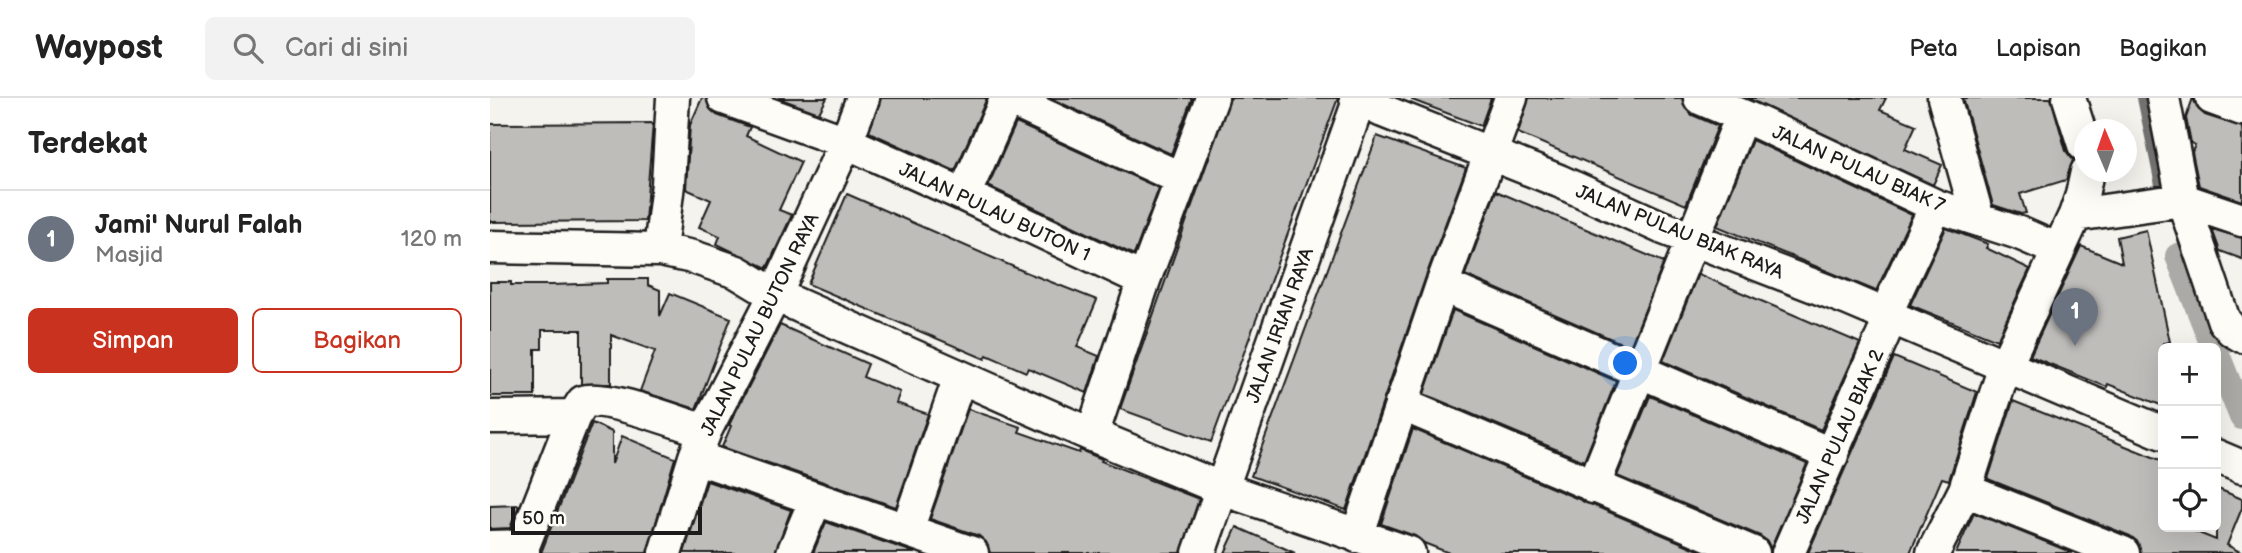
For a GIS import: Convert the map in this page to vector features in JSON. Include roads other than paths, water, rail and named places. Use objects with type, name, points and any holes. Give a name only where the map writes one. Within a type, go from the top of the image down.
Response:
[{"type":"street","points":[[660,250],[668,184],[673,98]]},
{"type":"street","name":"JALAN PULAU BUTON 1","points":[[724,98],[846,142],[1144,281]]},
{"type":"street","name":"JALAN PULAU BUTON RAYA","points":[[665,553],[700,444],[775,295],[846,142],[863,98]]},
{"type":"street","points":[[964,195],[1007,98],[1182,179]]},
{"type":"street","points":[[1092,435],[1144,281],[1212,98]]},
{"type":"street","points":[[1357,536],[1442,285],[1511,98]]},
{"type":"street","name":"JALAN PULAU BIAK 7","points":[[1700,98],[1756,112],[1936,206],[2019,233],[2058,250]]},
{"type":"street","points":[[1944,98],[1978,219]]},
{"type":"street","points":[[2070,98],[2076,119]]},
{"type":"street","points":[[2163,98],[2167,203],[2224,321],[2231,330],[2242,335]]},
{"type":"street","points":[[2212,98],[2242,109]]},
{"type":"street","name":"JALAN PULAU BIAK RAYA","points":[[1359,99],[2158,431]]},
{"type":"street","name":"JALAN IRIAN RAYA","points":[[1199,553],[1359,99]]},
{"type":"street","points":[[1593,486],[1641,372],[1692,238],[1756,112]]},
{"type":"street","points":[[1933,553],[1965,490],[2004,366],[2075,215],[2085,182]]},
{"type":"street","points":[[2075,215],[2167,203],[2242,220]]},
{"type":"street","name":"JALAN PULAU BIAK 2","points":[[1788,553],[1936,206]]},
{"type":"street","points":[[490,247],[660,250],[693,257],[737,272],[775,295],[1092,435],[1220,488],[1409,553]]},
{"type":"street","points":[[1442,285],[1832,455]]},
{"type":"street","points":[[906,530],[960,377]]},
{"type":"street","points":[[490,547],[523,549],[574,416],[583,402],[594,400],[700,444],[816,499],[972,553]]},
{"type":"street","points":[[1401,404],[1753,553]]},
{"type":"street","points":[[490,417],[574,416]]},
{"type":"street","points":[[2221,458],[2242,467]]},
{"type":"street","points":[[1965,490],[2081,545],[2123,553]]},
{"type":"street","points":[[793,553],[816,499]]},
{"type":"waterway","points":[[2141,98],[2160,190]]},
{"type":"waterway","points":[[2178,256],[2212,343]]},
{"type":"waterway","points":[[2221,364],[2242,417]]},
{"type":"place","name":"Jami' Nurul Falah","points":[[2075,346]]}]
